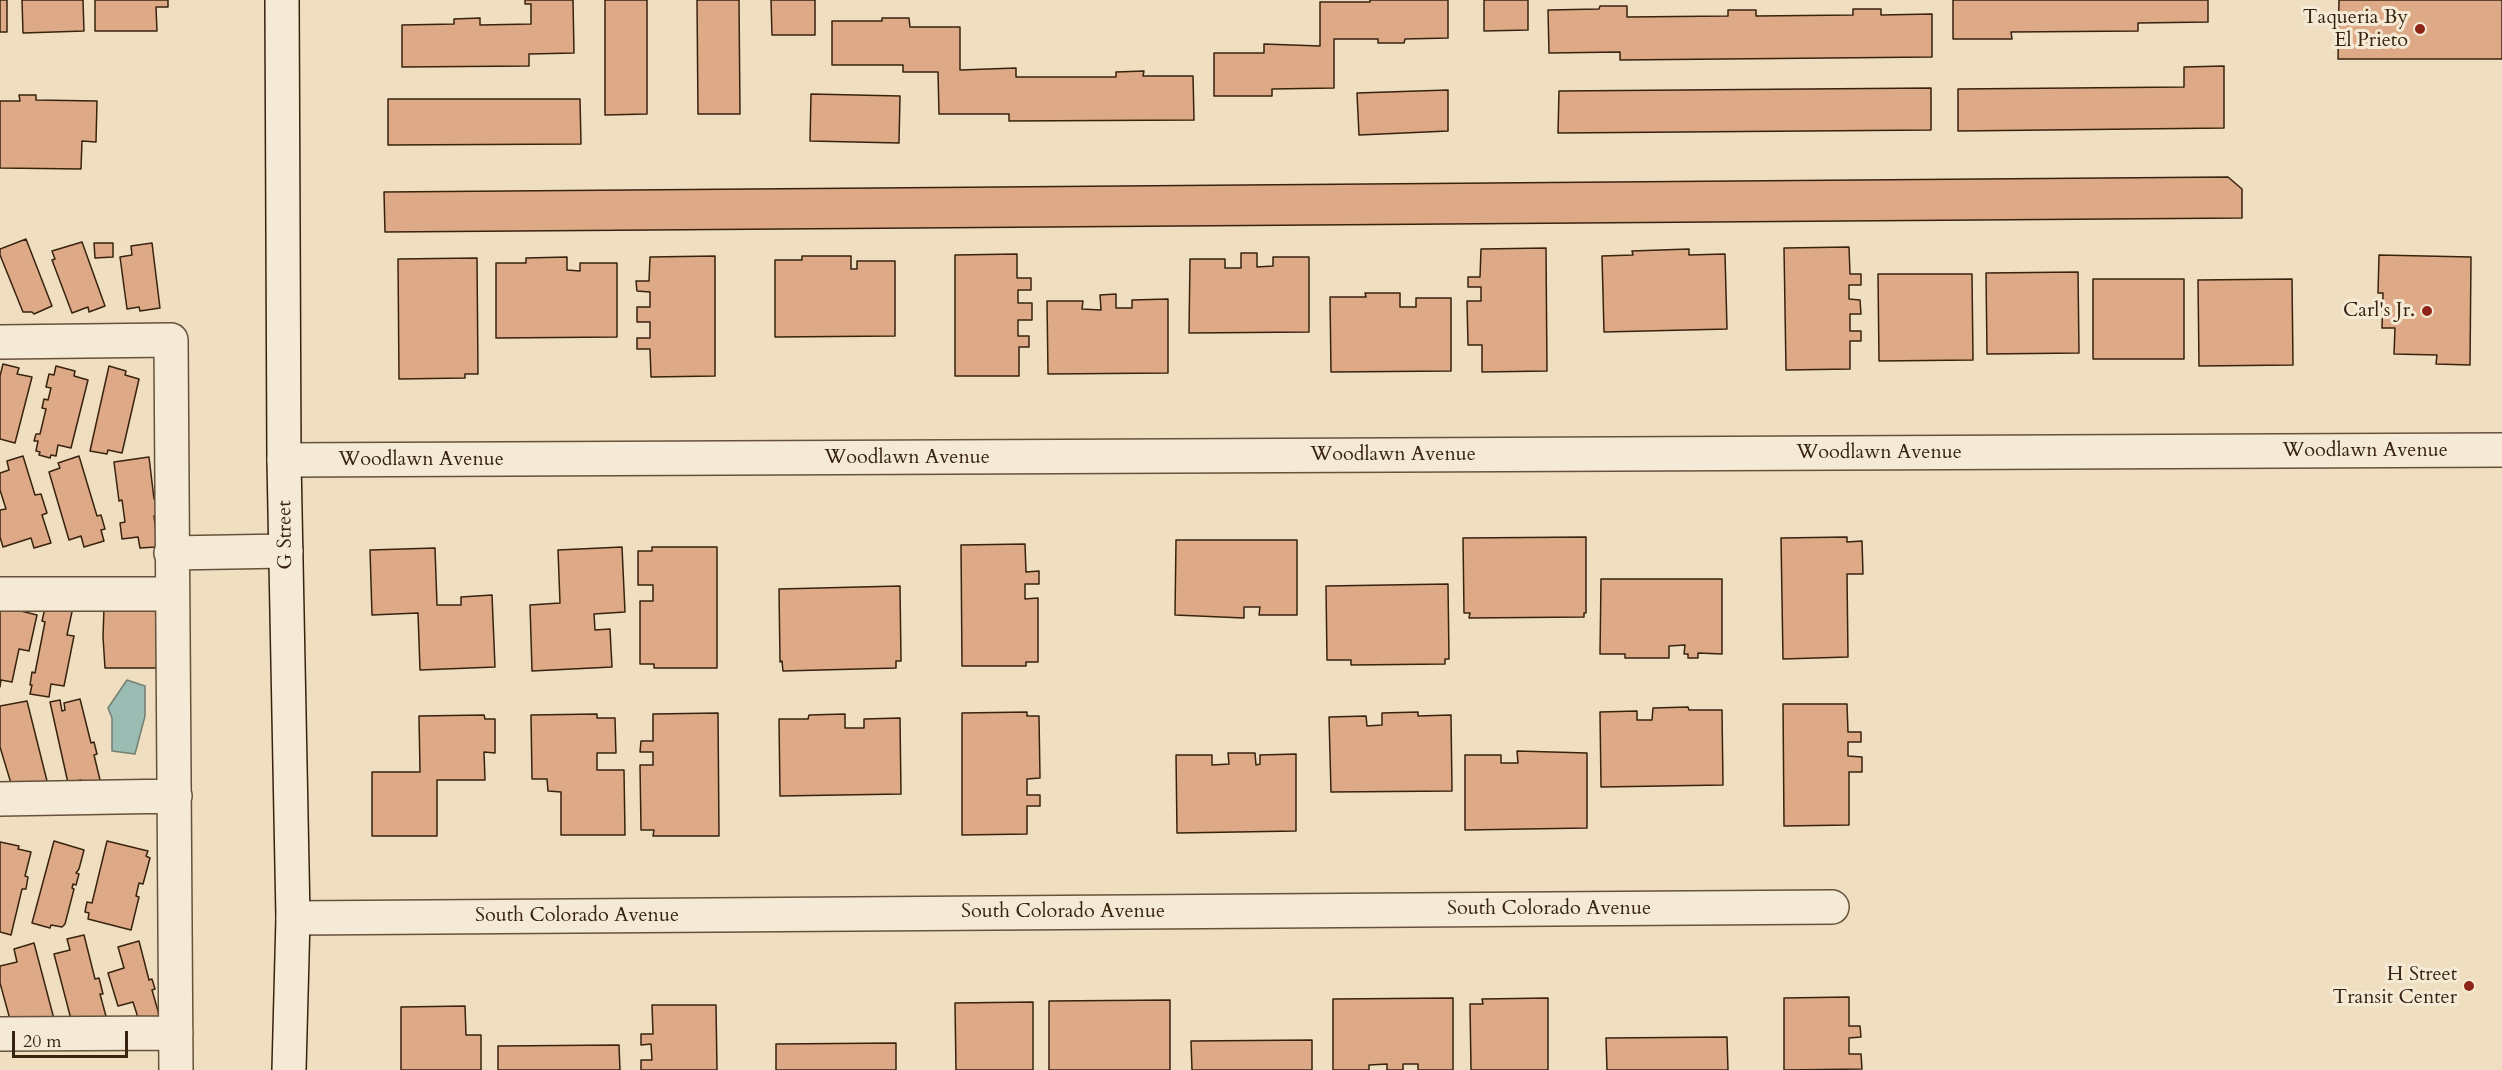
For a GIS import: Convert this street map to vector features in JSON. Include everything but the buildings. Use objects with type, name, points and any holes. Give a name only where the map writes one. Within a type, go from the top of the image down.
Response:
[{"type":"street","name":"G Street","points":[[282,0],[284,460],[293,918],[289,1070]]},
{"type":"street","points":[[0,342],[171,340],[176,1070]]},
{"type":"street","name":"Woodlawn Avenue","points":[[284,460],[2502,450]]},
{"type":"street","points":[[171,553],[286,551]]},
{"type":"street","points":[[0,594],[171,594]]},
{"type":"street","points":[[0,800],[175,796]]},
{"type":"street","name":"South Colorado Avenue","points":[[293,918],[1832,907]]},
{"type":"street","points":[[0,1034],[176,1033]]},
{"type":"water","points":[[127,680],[145,686],[145,716],[135,754],[112,751],[112,718],[108,708]]},
{"type":"place","name":"Taqueria By El Prieto","points":[[2420,29]]},
{"type":"place","name":"Carl's Jr.","points":[[2427,311]]},
{"type":"place","name":"H Street Transit Center","points":[[2469,986]]}]
